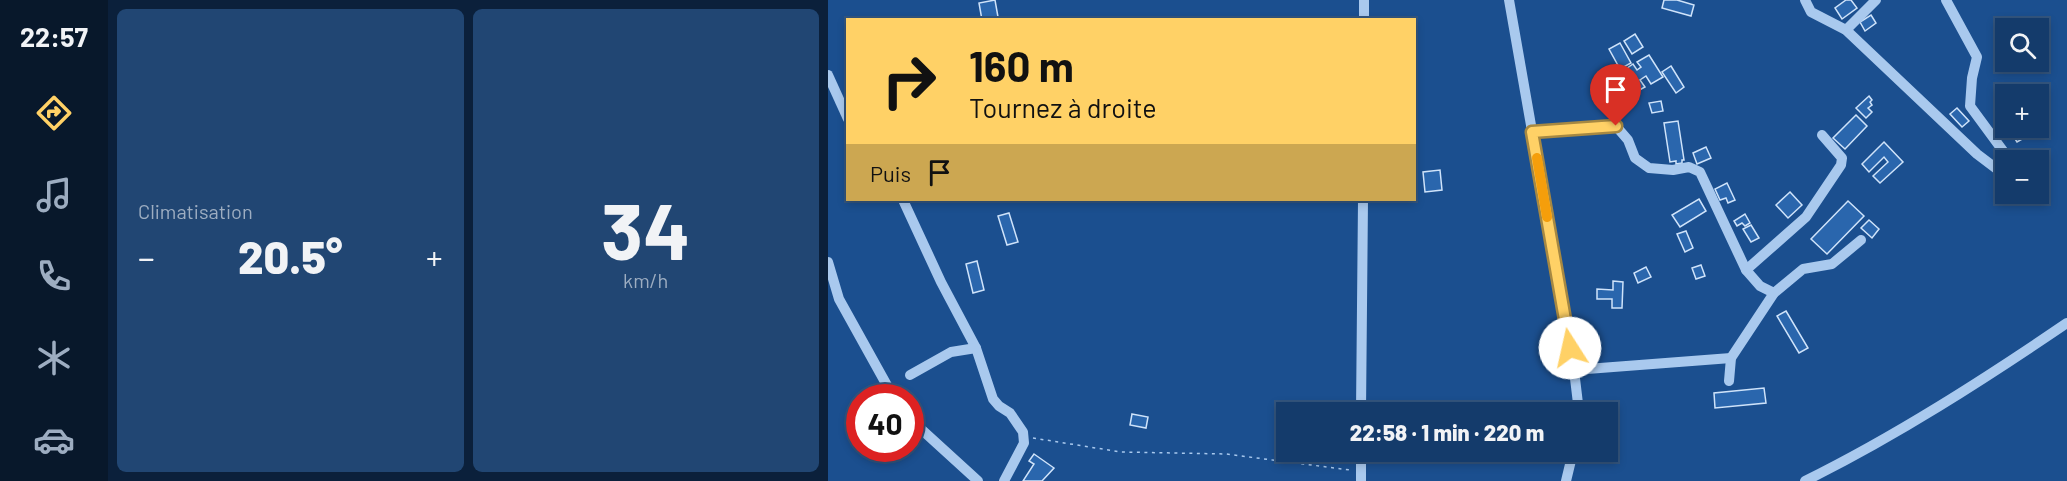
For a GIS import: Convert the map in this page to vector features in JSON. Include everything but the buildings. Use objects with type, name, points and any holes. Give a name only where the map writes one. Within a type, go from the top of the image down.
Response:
[{"type":"street","points":[[1364,0],[1364,18]]},
{"type":"street","points":[[1509,0],[1578,402]]},
{"type":"street","points":[[1805,0],[1811,12],[1846,30],[1977,154],[1995,168]]},
{"type":"street","points":[[1946,0],[1977,57],[1972,78],[1970,106],[2002,150]]},
{"type":"street","points":[[1846,30],[1871,1]]},
{"type":"street","points":[[828,75],[846,115]]},
{"type":"street","points":[[1532,132],[1616,126],[1628,140],[1635,158],[1648,168],[1673,170],[1689,167],[1700,172],[1746,270],[1760,286],[1774,293]]},
{"type":"street","points":[[1746,270],[1806,217],[1841,165],[1842,158],[1822,135]]},
{"type":"street","points":[[903,201],[941,282],[976,348],[993,399],[1016,421],[1023,432],[1024,443],[1004,481]]},
{"type":"street","points":[[1361,402],[1363,201]]},
{"type":"street","points":[[1729,381],[1731,358],[1774,293],[1803,269],[1832,264],[1862,240]]},
{"type":"street","points":[[828,262],[839,299],[886,384]]},
{"type":"street","points":[[1805,481],[1844,462],[1893,433],[2067,323]]},
{"type":"street","points":[[910,375],[951,352],[976,348]]},
{"type":"street","points":[[1574,370],[1731,358]]},
{"type":"street","points":[[924,432],[978,481]]},
{"type":"street","points":[[1566,481],[1571,462]]},
{"type":"path","points":[[1023,437],[1121,452],[1226,454],[1361,477]]},
{"type":"slow traffic","points":[[1537,158],[1547,217]]},
{"type":"route","points":[[1570,348],[1532,132],[1616,126]]}]
